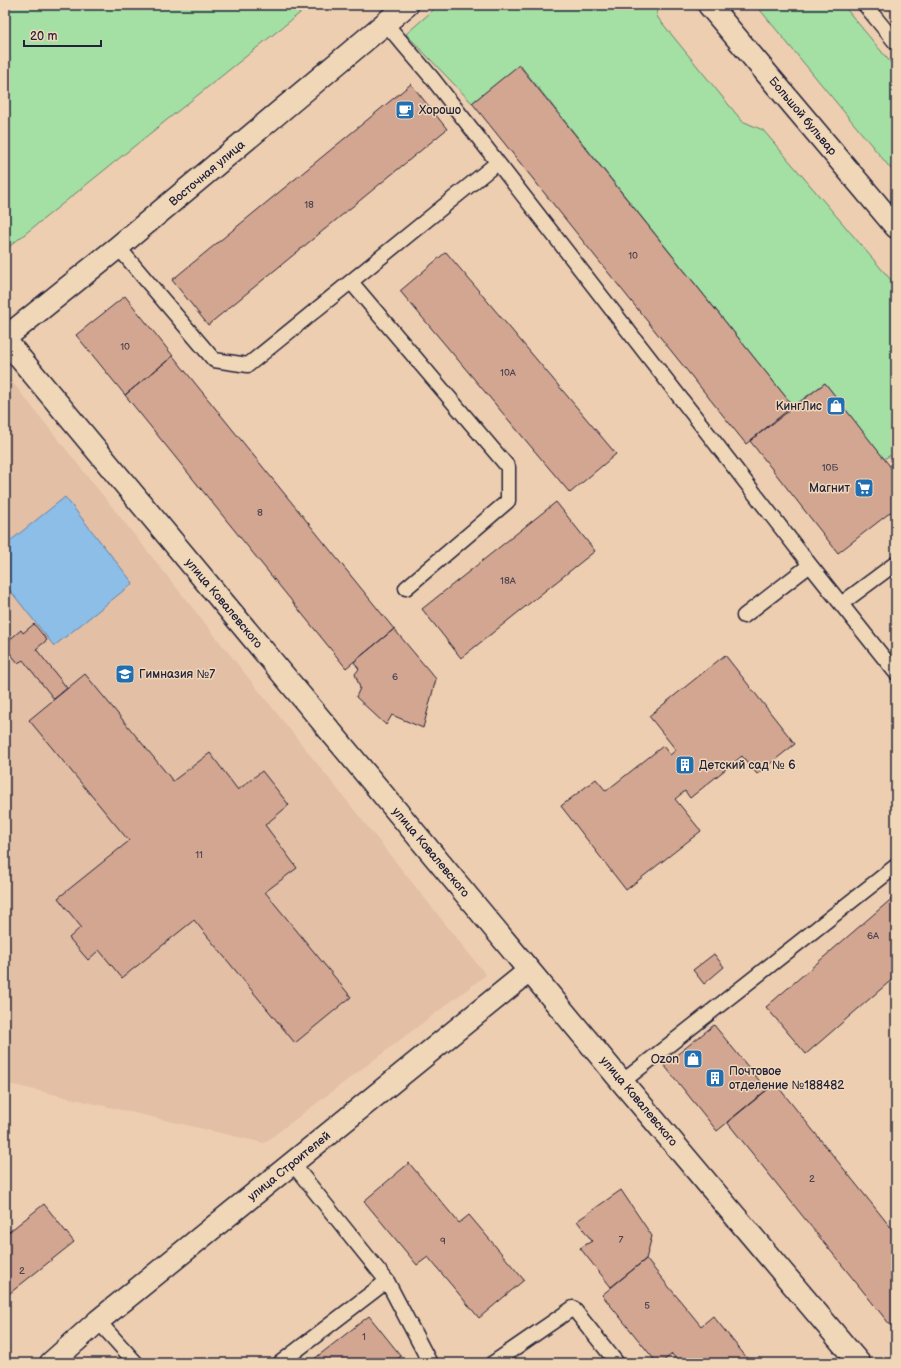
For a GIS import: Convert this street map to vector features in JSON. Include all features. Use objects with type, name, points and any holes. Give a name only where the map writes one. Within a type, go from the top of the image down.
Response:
[{"type":"street","name":"Восточная улица","points":[[5,339],[118,247],[407,5]]},
{"type":"street","name":"Большой бульвар","points":[[709,5],[896,227]]},
{"type":"street","name":"улица Ковалевского","points":[[5,339],[622,1082],[859,1363]]},
{"type":"street","name":"улица Строителей","points":[[50,1363],[98,1321],[529,970]]},
{"type":"lane","points":[[865,5],[896,43]]},
{"type":"lane","points":[[386,24],[432,78],[896,673]]},
{"type":"lane","points":[[118,247],[214,360],[248,365],[497,163]]},
{"type":"lane","points":[[351,282],[508,467],[508,501],[406,588]]},
{"type":"lane","points":[[841,604],[896,562]]},
{"type":"lane","points":[[744,616],[810,564]]},
{"type":"lane","points":[[622,1082],[896,866]]},
{"type":"lane","points":[[292,1163],[387,1281],[430,1363]]},
{"type":"lane","points":[[280,1363],[387,1281]]},
{"type":"lane","points":[[493,1363],[573,1308],[617,1363]]},
{"type":"lane","points":[[98,1321],[136,1363]]},
{"type":"shaded area","name":"Гимназия №7","points":[[5,373],[486,975],[264,1143],[5,1083]]},
{"type":"green space","points":[[5,5],[310,5],[5,250]]},
{"type":"green space","points":[[439,5],[655,5],[658,18],[742,121],[763,130],[896,286],[896,452],[884,459],[825,383],[793,406],[520,65],[472,103],[406,34]]},
{"type":"green space","points":[[756,5],[843,5],[896,69],[896,175]]},
{"type":"water","points":[[65,497],[133,583],[54,646],[5,584],[5,545]]},
{"type":"building","points":[[519,65],[793,406],[746,444],[472,103]]},
{"type":"building","points":[[411,84],[447,129],[208,325],[172,280]]},
{"type":"building","points":[[446,252],[616,454],[570,493],[400,291]]},
{"type":"building","points":[[125,296],[173,356],[125,395],[76,335]]},
{"type":"building","points":[[173,356],[394,629],[346,668],[125,395]]},
{"type":"building","points":[[825,383],[896,474],[896,508],[838,553],[750,441]]},
{"type":"building","points":[[556,502],[595,551],[461,658],[422,609]]},
{"type":"building","points":[[34,624],[47,640],[36,649],[67,688],[54,699],[23,660],[18,663],[5,647],[10,643],[8,641],[21,630],[23,633]]},
{"type":"building","points":[[394,629],[436,679],[423,728],[392,715],[386,725],[356,697],[360,688],[355,674],[359,669],[354,662]]},
{"type":"building","name":"Детский сад № 6","points":[[725,655],[795,744],[757,774],[742,756],[690,798],[685,791],[675,799],[701,831],[626,890],[561,806],[596,779],[606,791],[663,746],[670,755],[676,750],[649,716]]},
{"type":"building","points":[[85,674],[173,781],[210,753],[238,790],[262,771],[289,805],[265,825],[297,868],[265,892],[351,997],[295,1043],[194,920],[122,978],[99,950],[88,960],[69,938],[81,927],[58,898],[129,841],[29,720]]},
{"type":"building","points":[[896,895],[896,976],[806,1054],[766,1007]]},
{"type":"building","points":[[714,954],[724,967],[704,984],[693,970]]},
{"type":"building","name":"Почтовое отделение №188482","points":[[714,1025],[767,1090],[717,1131],[664,1065]]},
{"type":"building","points":[[775,1083],[896,1234],[896,1322],[891,1326],[727,1122]]},
{"type":"building","points":[[409,1163],[459,1223],[469,1215],[524,1280],[479,1318],[428,1257],[417,1265],[364,1201]]},
{"type":"building","points":[[621,1190],[652,1236],[646,1259],[611,1287],[580,1248],[592,1241],[577,1221]]},
{"type":"building","points":[[44,1204],[74,1242],[5,1297],[5,1235]]},
{"type":"building","points":[[646,1259],[701,1326],[713,1316],[751,1363],[679,1363],[672,1354],[661,1363],[657,1363],[602,1295]]},
{"type":"building","points":[[369,1316],[401,1356],[392,1363],[309,1363]]},
{"type":"place","name":"Хорошо","points":[[405,110]]},
{"type":"place","name":"КингЛис","points":[[836,406]]},
{"type":"place","name":"Магнит","points":[[864,488]]},
{"type":"place","name":"Гимназия №7","points":[[125,674]]},
{"type":"place","name":"Детский сад № 6","points":[[685,765]]},
{"type":"place","name":"Ozon","points":[[693,1059]]},
{"type":"place","name":"Почтовое отделение №188482","points":[[715,1078]]}]
